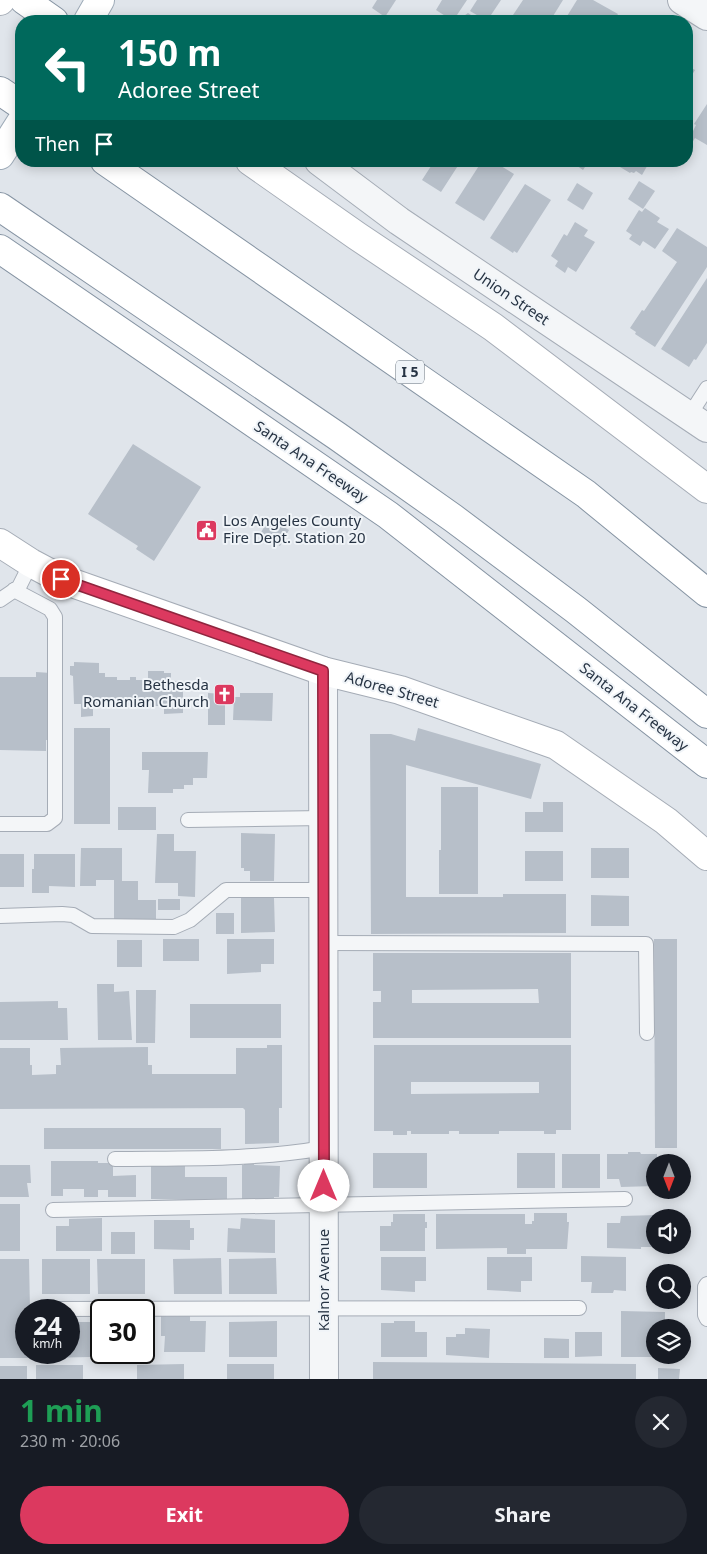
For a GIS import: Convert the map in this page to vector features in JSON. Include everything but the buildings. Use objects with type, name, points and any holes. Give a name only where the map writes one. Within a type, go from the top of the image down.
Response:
[{"type":"main road","points":[[24,0],[45,15]]},
{"type":"main road","points":[[91,15],[100,0]]},
{"type":"main road","points":[[0,91],[15,101]]},
{"type":"main road","points":[[0,155],[15,131]]},
{"type":"main road","name":"I 5","points":[[114,167],[586,494],[707,593]]},
{"type":"main road","points":[[259,167],[357,236],[493,327],[707,489]]},
{"type":"main road","points":[[0,207],[337,436],[445,512],[576,610],[707,714]]},
{"type":"main road","name":"Santa Ana Freeway","points":[[0,249],[388,515],[707,764]]},
{"type":"main road","name":"Adoree Street","points":[[0,543],[61,579],[323,671],[400,690],[556,745],[666,820],[707,856]]},
{"type":"street","points":[[682,0],[707,16]]},
{"type":"street","name":"Union Street","points":[[327,167],[399,221],[698,422]]},
{"type":"street","name":"Kalnor Avenue","points":[[323,671],[324,1379]]},
{"type":"lane","points":[[698,422],[707,388]]},
{"type":"lane","points":[[0,600],[19,587],[31,563]]},
{"type":"lane","points":[[0,824],[47,824],[56,818],[55,617],[50,609],[14,590]]},
{"type":"lane","points":[[188,820],[324,818]]},
{"type":"lane","points":[[0,916],[62,914],[74,915],[92,926],[174,927],[190,920],[226,890],[324,890]]},
{"type":"lane","points":[[324,943],[646,944],[647,1033]]},
{"type":"lane","points":[[115,1159],[241,1157],[289,1154],[324,1148]]},
{"type":"lane","points":[[52,1210],[625,1199]]},
{"type":"lane","points":[[707,1284],[705,1287],[705,1314],[707,1319]]},
{"type":"lane","points":[[80,1309],[579,1308]]},
{"type":"place","name":"Los Angeles County Fire Dept. Station 20","points":[[207,530]]},
{"type":"place","name":"Bethesda Romanian Church","points":[[225,694]]},
{"type":"route","points":[[61,579],[323,671],[324,1186]]}]
